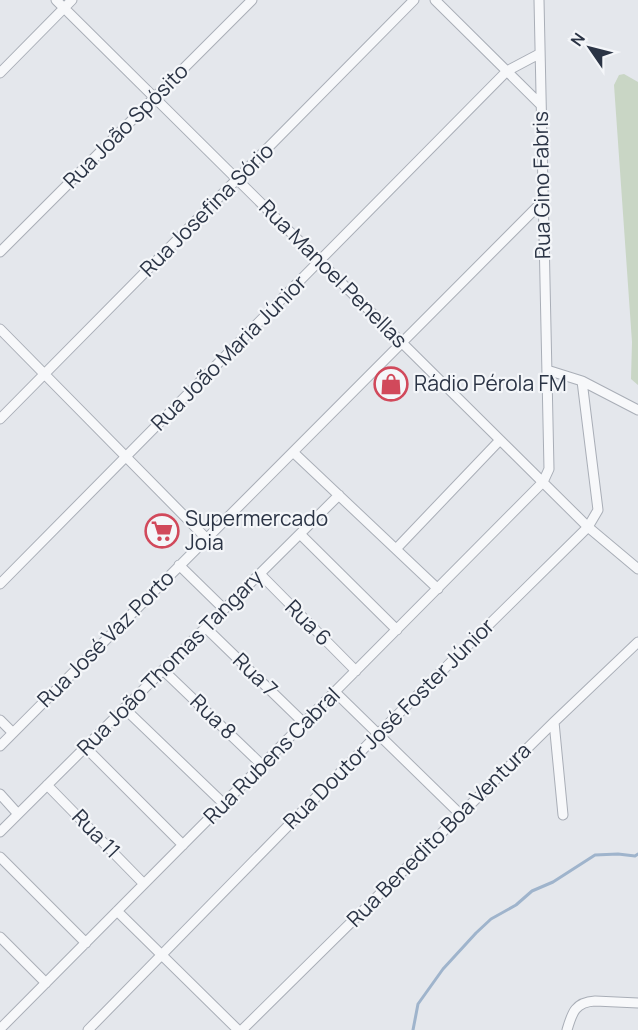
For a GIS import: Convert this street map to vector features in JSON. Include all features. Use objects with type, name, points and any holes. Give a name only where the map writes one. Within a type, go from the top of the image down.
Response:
[{"type":"street","name":"Rua Manoel Penellas","points":[[57,0],[588,527],[638,569]]},
{"type":"street","points":[[0,73],[72,0]]},
{"type":"street","name":"Rua João Spósito","points":[[0,252],[252,0]]},
{"type":"street","name":"Rua Josefina Sório","points":[[0,419],[414,0]]},
{"type":"street","points":[[435,0],[540,104]]},
{"type":"street","name":"Rua Gino Fabris","points":[[539,0],[549,469],[543,482]]},
{"type":"street","name":"Rua João Maria Júnior","points":[[0,584],[507,71],[540,54]]},
{"type":"street","name":"Rua José Vaz Porto","points":[[0,746],[543,201]]},
{"type":"street","points":[[0,329],[206,538]]},
{"type":"street","points":[[547,370],[582,381],[638,410]]},
{"type":"street","name":"Rua Doutor José Foster Júnior","points":[[88,1030],[378,734],[588,527],[598,510],[582,381]]},
{"type":"street","points":[[396,549],[500,440]]},
{"type":"street","points":[[293,452],[438,589]]},
{"type":"street","name":"Rua Rubens Cabral","points":[[2,1023],[86,943],[543,482]]},
{"type":"street","name":"Rua João Thomas Tangary","points":[[0,831],[339,495]]},
{"type":"street","points":[[300,534],[397,630]]},
{"type":"street","points":[[180,565],[224,609]]},
{"type":"street","name":"Rua 6","points":[[260,574],[356,671]]},
{"type":"street","name":"Rua 7","points":[[206,628],[304,723]]},
{"type":"street","name":"Rua Benedito Boa Ventura","points":[[240,1030],[638,642]]},
{"type":"street","name":"Rua 8","points":[[163,670],[262,765]]},
{"type":"street","points":[[335,692],[460,814]]},
{"type":"street","points":[[124,708],[224,804]]},
{"type":"street","points":[[0,720],[13,733]]},
{"type":"street","points":[[554,722],[563,815]]},
{"type":"street","points":[[85,747],[183,845]]},
{"type":"street","name":"Rua 11","points":[[47,784],[144,884]]},
{"type":"street","points":[[0,794],[18,813]]},
{"type":"street","points":[[0,857],[86,943]]},
{"type":"street","points":[[117,911],[240,1030]]},
{"type":"street","points":[[0,937],[46,983]]},
{"type":"street","points":[[567,1030],[571,1015],[581,1004],[588,1001],[638,1003]]},
{"type":"green space","points":[[624,74],[638,82],[638,385],[631,379],[632,342],[614,85],[619,75]]},
{"type":"waterway","points":[[413,1030],[418,1004],[443,969],[491,919],[516,905],[532,891],[553,882],[595,855],[635,856],[638,854]]},
{"type":"place","name":"Rádio Pérola FM","points":[[391,384]]},
{"type":"place","name":"Supermercado Joia","points":[[162,531]]}]
